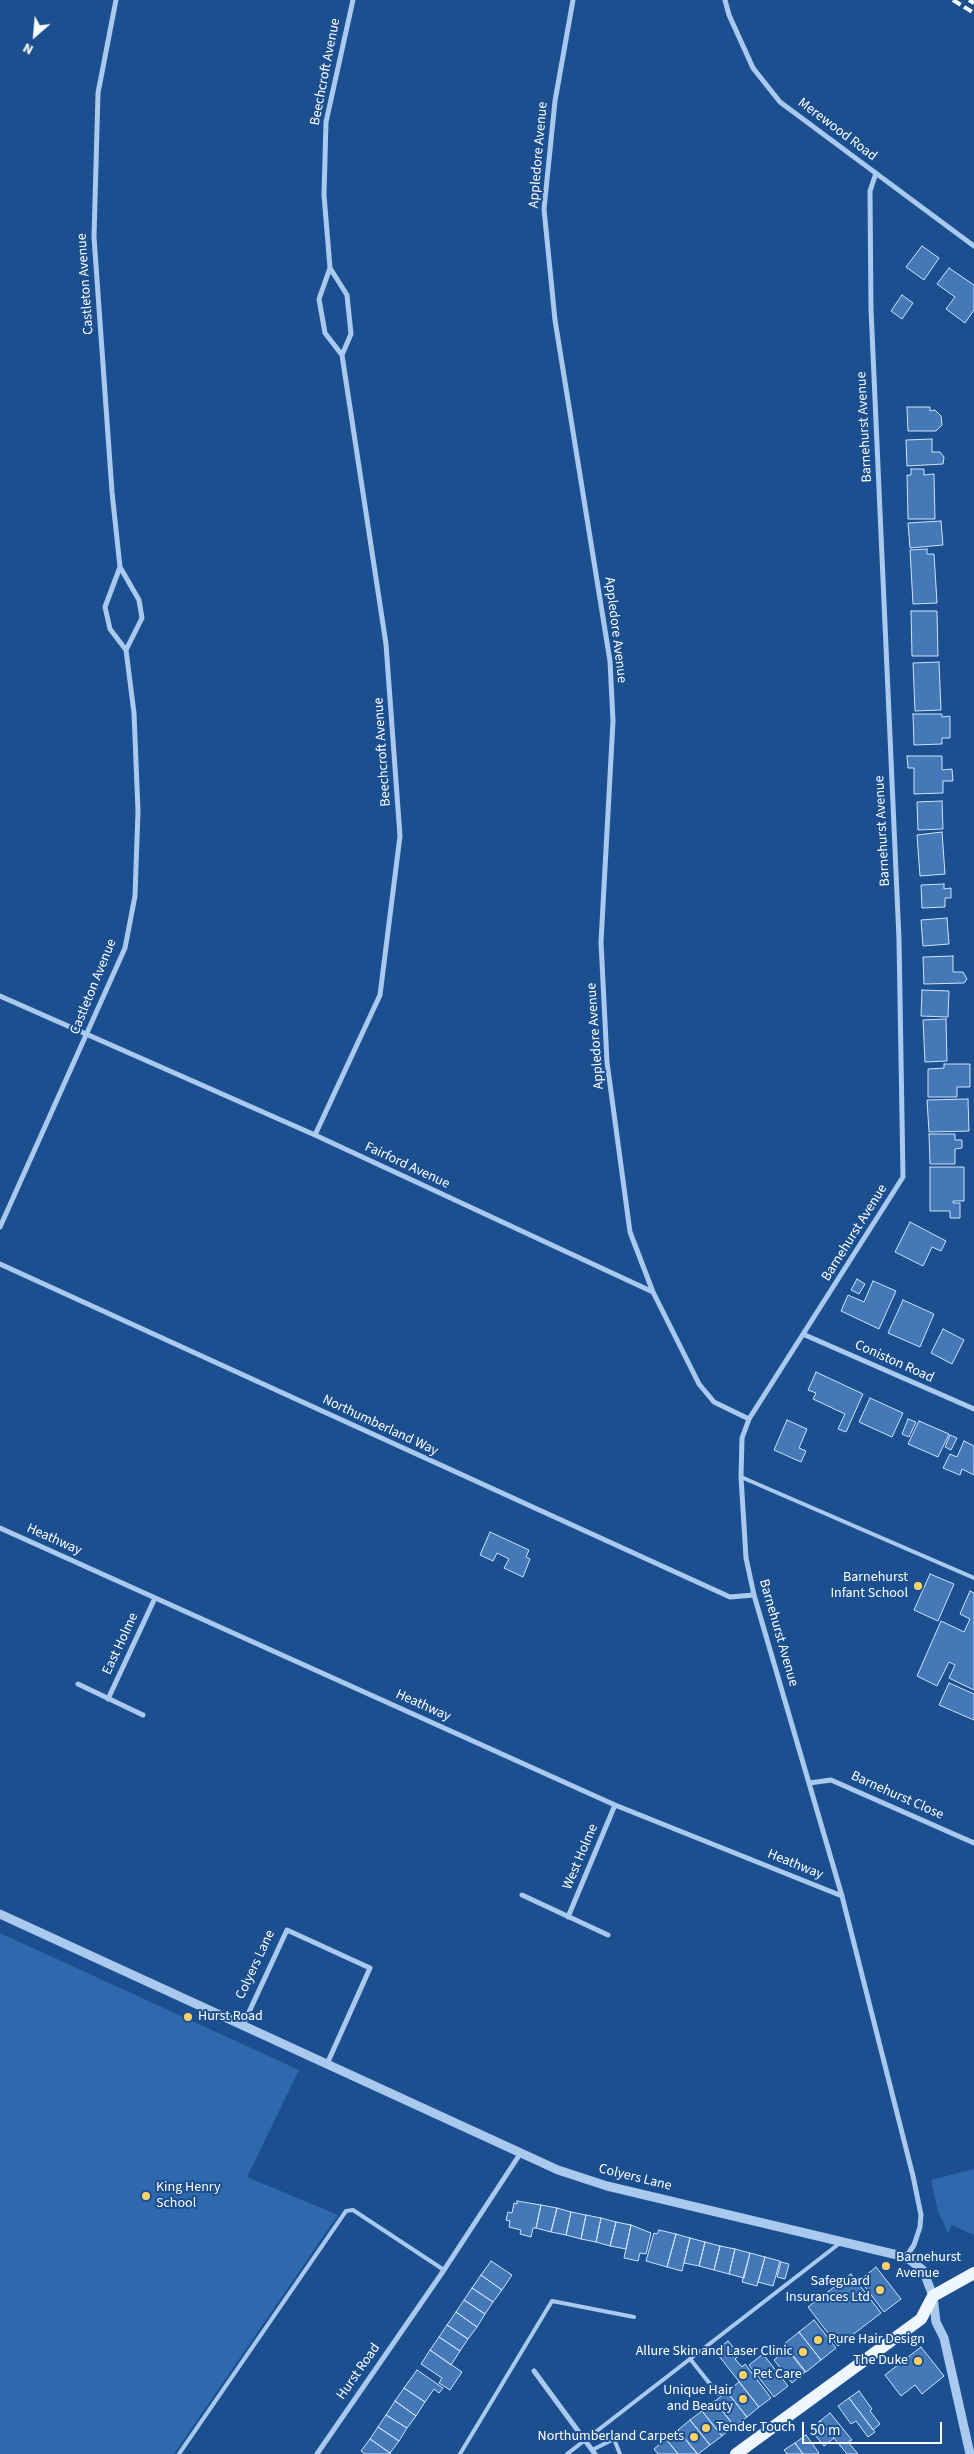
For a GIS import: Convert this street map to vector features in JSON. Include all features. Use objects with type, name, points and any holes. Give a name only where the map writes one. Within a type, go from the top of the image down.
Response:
[{"type":"main road","points":[[736,2454],[921,2319],[933,2296],[974,2273]]},
{"type":"street","name":"Castleton Avenue","points":[[116,0],[98,93],[94,237],[112,492],[120,567],[139,600],[142,618],[126,650]]},
{"type":"street","name":"Beechcroft Avenue","points":[[315,1135],[380,995],[400,836],[386,644],[342,355],[325,333],[319,298],[330,268],[324,195],[326,122],[353,0]]},
{"type":"street","name":"Appledore Avenue","points":[[572,0],[554,101],[544,209],[555,320],[610,661],[613,721],[601,942],[607,1062],[630,1232],[653,1292]]},
{"type":"street","name":"Merewood Road","points":[[725,0],[729,15],[754,68],[780,102],[974,246]]},
{"type":"street","name":"Barnehurst Avenue","points":[[876,174],[870,191],[871,309],[899,939],[903,1177],[805,1335],[749,1419],[742,1438],[741,1477],[746,1558],[754,1595],[842,1896],[921,2215],[917,2236],[906,2256]]},
{"type":"street","name":"Beechcroft Avenue","points":[[330,268],[347,295],[351,334],[342,355]]},
{"type":"street","name":"Castleton Avenue","points":[[0,1227],[87,1035],[124,948],[135,896],[138,810],[134,713],[126,650],[110,629],[105,607],[120,567]]},
{"type":"street","name":"Fairford Avenue","points":[[0,996],[315,1135],[653,1292]]},
{"type":"street","name":"Northumberland Way","points":[[0,1264],[730,1597],[754,1595]]},
{"type":"street","points":[[653,1292],[699,1384],[714,1402],[749,1419]]},
{"type":"street","name":"Coniston Road","points":[[805,1335],[974,1409]]},
{"type":"street","name":"Heathway","points":[[0,1528],[615,1805],[842,1896]]},
{"type":"street","name":"East Holme","points":[[108,1699],[155,1598]]},
{"type":"street","points":[[78,1684],[143,1715]]},
{"type":"street","name":"Barnehurst Close","points":[[809,1784],[831,1780],[974,1843]]},
{"type":"street","name":"West Holme","points":[[568,1918],[615,1805]]},
{"type":"street","points":[[522,1895],[608,1935]]},
{"type":"street","name":"Colyers Lane","points":[[0,1914],[558,2170],[607,2186],[906,2256]]},
{"type":"street","name":"Colyers Lane","points":[[243,2025],[287,1930],[362,1964],[370,1968],[327,2064]]},
{"type":"street","name":"Hurst Road","points":[[317,2454],[444,2270],[520,2154]]},
{"type":"street","points":[[906,2256],[923,2270],[933,2296],[936,2322],[944,2338],[970,2454]]},
{"type":"street","points":[[534,2371],[593,2452]]},
{"type":"lane","points":[[741,1477],[974,1578]]},
{"type":"lane","points":[[179,2454],[346,2211],[353,2210],[444,2270]]},
{"type":"lane","points":[[568,2454],[842,2242]]},
{"type":"lane","points":[[460,2454],[552,2301],[634,2317]]},
{"type":"lane","points":[[691,2360],[718,2394]]},
{"type":"lane","points":[[593,2452],[614,2439],[620,2454]]},
{"type":"shaded area","name":"King Henry School","points":[[0,1933],[299,2070],[247,2177],[338,2215],[174,2454],[0,2454]]},
{"type":"shaded area","points":[[974,2169],[974,2235],[952,2225],[948,2233],[938,2211],[931,2180]]},
{"type":"building","points":[[922,246],[939,258],[924,280],[906,267]]},
{"type":"building","points":[[949,268],[974,285],[974,310],[965,323],[946,309],[955,297],[937,284]]},
{"type":"building","points":[[902,295],[913,303],[902,319],[891,311]]},
{"type":"building","points":[[907,407],[930,407],[930,411],[935,410],[941,416],[942,425],[936,431],[908,431]]},
{"type":"building","points":[[932,439],[932,452],[940,452],[944,457],[943,464],[907,466],[906,440]]},
{"type":"building","points":[[911,469],[924,469],[924,475],[934,474],[935,519],[908,519],[907,475],[911,475]]},
{"type":"building","points":[[941,521],[943,545],[910,548],[908,523]]},
{"type":"building","points":[[927,549],[927,554],[934,554],[937,603],[913,604],[910,550]]},
{"type":"building","points":[[911,611],[937,611],[938,656],[912,656]]},
{"type":"building","points":[[939,662],[941,710],[915,711],[913,663]]},
{"type":"building","points":[[913,714],[942,714],[942,717],[950,716],[950,738],[942,738],[942,744],[914,745]]},
{"type":"building","points":[[907,756],[942,756],[942,770],[952,769],[953,781],[943,781],[943,793],[914,794],[914,768],[908,768]]},
{"type":"building","points":[[942,801],[943,829],[918,830],[917,802]]},
{"type":"building","points":[[942,832],[945,874],[920,876],[917,835]]},
{"type":"building","points":[[944,884],[944,889],[951,888],[951,898],[945,898],[945,907],[922,908],[921,885]]},
{"type":"building","points":[[947,918],[949,944],[923,946],[921,920]]},
{"type":"building","points":[[953,956],[953,972],[963,972],[967,979],[964,983],[924,984],[923,957]]},
{"type":"building","points":[[922,990],[949,991],[948,1017],[921,1016]]},
{"type":"building","points":[[946,1019],[947,1061],[925,1062],[923,1020]]},
{"type":"building","points":[[944,1064],[970,1064],[970,1087],[957,1087],[957,1097],[928,1097],[928,1069],[944,1068]]},
{"type":"building","points":[[968,1099],[969,1131],[929,1132],[927,1100]]},
{"type":"building","points":[[929,1134],[955,1134],[955,1140],[962,1140],[962,1148],[955,1149],[955,1164],[930,1164]]},
{"type":"building","points":[[930,1167],[964,1167],[964,1201],[953,1201],[953,1203],[960,1203],[960,1218],[950,1218],[950,1211],[930,1211]]},
{"type":"building","points":[[910,1222],[946,1241],[941,1251],[932,1247],[923,1266],[895,1252]]},
{"type":"building","points":[[857,1279],[865,1284],[859,1294],[851,1290]]},
{"type":"building","points":[[873,1281],[896,1291],[879,1329],[841,1311],[848,1295],[864,1302]]},
{"type":"building","points":[[903,1300],[934,1314],[920,1347],[888,1333]]},
{"type":"building","points":[[943,1329],[964,1340],[952,1364],[931,1353]]},
{"type":"building","points":[[816,1372],[863,1394],[846,1432],[838,1429],[845,1414],[813,1399],[816,1393],[808,1390]]},
{"type":"building","points":[[870,1398],[903,1413],[892,1437],[859,1422]]},
{"type":"building","points":[[908,1419],[916,1422],[909,1437],[902,1434]]},
{"type":"building","points":[[787,1420],[807,1429],[799,1448],[806,1451],[801,1462],[774,1450]]},
{"type":"building","points":[[919,1421],[949,1434],[938,1457],[908,1444]]},
{"type":"building","points":[[950,1435],[957,1438],[951,1450],[945,1447]]},
{"type":"building","points":[[964,1441],[974,1446],[974,1475],[962,1469],[960,1475],[943,1468],[950,1454],[957,1457]]},
{"type":"building","points":[[490,1532],[529,1550],[526,1557],[530,1559],[523,1577],[504,1568],[509,1559],[497,1553],[493,1561],[480,1555]]},
{"type":"building","points":[[930,1574],[954,1584],[938,1621],[914,1610]]},
{"type":"building","points":[[970,1591],[974,1593],[974,1690],[949,1678],[955,1665],[949,1662],[937,1686],[917,1676],[941,1621],[964,1632],[970,1619],[960,1614]]},
{"type":"building","points":[[949,1683],[974,1694],[974,1720],[939,1705]]},
{"type":"building","points":[[517,2201],[541,2205],[536,2228],[533,2228],[531,2237],[520,2234],[521,2230],[509,2227],[510,2221],[506,2220],[508,2212],[512,2213],[514,2203],[517,2204]]},
{"type":"building","points":[[541,2205],[557,2208],[551,2232],[536,2228]]},
{"type":"building","points":[[557,2208],[571,2212],[566,2235],[551,2232]]},
{"type":"building","points":[[571,2212],[586,2215],[581,2239],[566,2235]]},
{"type":"building","points":[[586,2215],[601,2218],[596,2242],[581,2239]]},
{"type":"building","points":[[601,2218],[616,2222],[610,2246],[596,2242]]},
{"type":"building","points":[[616,2222],[631,2225],[626,2249],[610,2246]]},
{"type":"building","points":[[631,2225],[651,2233],[646,2254],[640,2253],[638,2261],[624,2258]]},
{"type":"building","points":[[659,2230],[676,2234],[667,2267],[646,2261],[654,2233],[657,2234]]},
{"type":"building","points":[[676,2234],[690,2238],[682,2271],[667,2267]]},
{"type":"building","points":[[690,2238],[705,2242],[699,2266],[684,2263]]},
{"type":"building","points":[[705,2242],[720,2246],[714,2270],[699,2266]]},
{"type":"building","points":[[720,2246],[735,2249],[729,2274],[714,2270]]},
{"type":"building","points":[[735,2249],[750,2253],[744,2278],[729,2274]]},
{"type":"building","points":[[750,2253],[765,2257],[757,2286],[742,2282]]},
{"type":"building","points":[[765,2257],[780,2261],[773,2286],[758,2282]]},
{"type":"building","points":[[491,2261],[512,2275],[502,2290],[481,2275]]},
{"type":"building","points":[[781,2262],[789,2264],[785,2279],[777,2277]]},
{"type":"building","name":"Safeguard Insurances Ltd","points":[[876,2267],[901,2299],[884,2312],[860,2280]]},
{"type":"building","points":[[851,2274],[881,2313],[838,2346],[808,2307]]},
{"type":"building","points":[[481,2275],[502,2290],[493,2302],[472,2288]]},
{"type":"building","points":[[472,2288],[493,2302],[485,2314],[464,2300]]},
{"type":"building","points":[[464,2300],[485,2314],[477,2327],[456,2312]]},
{"type":"building","points":[[456,2312],[477,2327],[468,2339],[447,2325]]},
{"type":"building","name":"Pure Hair Design","points":[[814,2320],[836,2348],[821,2360],[799,2332]]},
{"type":"building","points":[[447,2325],[468,2339],[460,2351],[439,2337]]},
{"type":"building","name":"Allure Skin and Laser Clinic","points":[[799,2332],[821,2360],[806,2372],[784,2344]]},
{"type":"building","points":[[439,2337],[460,2351],[451,2365],[430,2350]]},
{"type":"building","name":"Pet Care","points":[[728,2341],[740,2355],[735,2359],[742,2367],[745,2364],[771,2398],[759,2407],[715,2351]]},
{"type":"building","name":"The Duke","points":[[921,2347],[944,2376],[922,2394],[915,2385],[901,2396],[885,2375]]},
{"type":"building","points":[[787,2349],[805,2372],[792,2383],[774,2360]]},
{"type":"building","points":[[430,2350],[462,2372],[450,2390],[439,2383],[442,2378],[421,2364]]},
{"type":"building","points":[[763,2354],[788,2386],[774,2397],[749,2365]]},
{"type":"building","points":[[417,2370],[443,2388],[439,2393],[434,2389],[425,2402],[404,2388]]},
{"type":"building","name":"Unique Hair and Beauty","points":[[739,2382],[759,2407],[747,2417],[727,2392]]},
{"type":"building","points":[[404,2388],[425,2402],[416,2416],[395,2401]]},
{"type":"building","points":[[859,2391],[880,2424],[873,2430],[849,2398]]},
{"type":"building","points":[[727,2392],[747,2417],[734,2426],[715,2401]]},
{"type":"building","points":[[849,2398],[875,2432],[868,2437],[856,2421],[851,2424],[838,2406]]},
{"type":"building","points":[[395,2401],[416,2416],[407,2428],[386,2415]]},
{"type":"building","points":[[715,2401],[734,2426],[722,2436],[702,2411]]},
{"type":"building","name":"Tender Touch","points":[[702,2411],[722,2436],[710,2445],[690,2420]]},
{"type":"building","points":[[830,2413],[852,2440],[848,2442],[858,2454],[847,2454],[820,2421]]},
{"type":"building","points":[[386,2415],[407,2428],[399,2441],[378,2427]]},
{"type":"building","name":"Northumberland Carpets","points":[[690,2420],[710,2445],[698,2454],[678,2430]]},
{"type":"building","points":[[820,2421],[834,2438],[824,2446],[810,2429]]},
{"type":"building","points":[[378,2427],[399,2441],[390,2453],[370,2439]]},
{"type":"building","points":[[678,2430],[697,2454],[678,2454],[666,2439]]},
{"type":"building","points":[[806,2435],[819,2453],[803,2454],[795,2443]]},
{"type":"building","points":[[370,2439],[391,2454],[365,2454],[361,2451]]},
{"type":"building","points":[[666,2439],[678,2454],[658,2454],[654,2449]]},
{"type":"building","points":[[795,2443],[803,2454],[787,2454],[784,2450]]},
{"type":"railway","points":[[953,0],[974,13]]},
{"type":"railway","points":[[969,0],[974,3]]},
{"type":"place","name":"Barnehurst Infant School","points":[[918,1586]]},
{"type":"place","name":"Hurst Road","points":[[188,2017]]},
{"type":"place","name":"King Henry School","points":[[146,2196]]},
{"type":"place","name":"Barnehurst Avenue","points":[[886,2266]]},
{"type":"place","name":"Safeguard Insurances Ltd","points":[[880,2290]]},
{"type":"place","name":"Pure Hair Design","points":[[818,2340]]},
{"type":"place","name":"Allure Skin and Laser Clinic","points":[[803,2352]]},
{"type":"place","name":"The Duke","points":[[918,2361]]},
{"type":"place","name":"Pet Care","points":[[743,2375]]},
{"type":"place","name":"Unique Hair and Beauty","points":[[743,2399]]},
{"type":"place","name":"Tender Touch","points":[[706,2428]]},
{"type":"place","name":"Northumberland Carpets","points":[[694,2437]]}]
